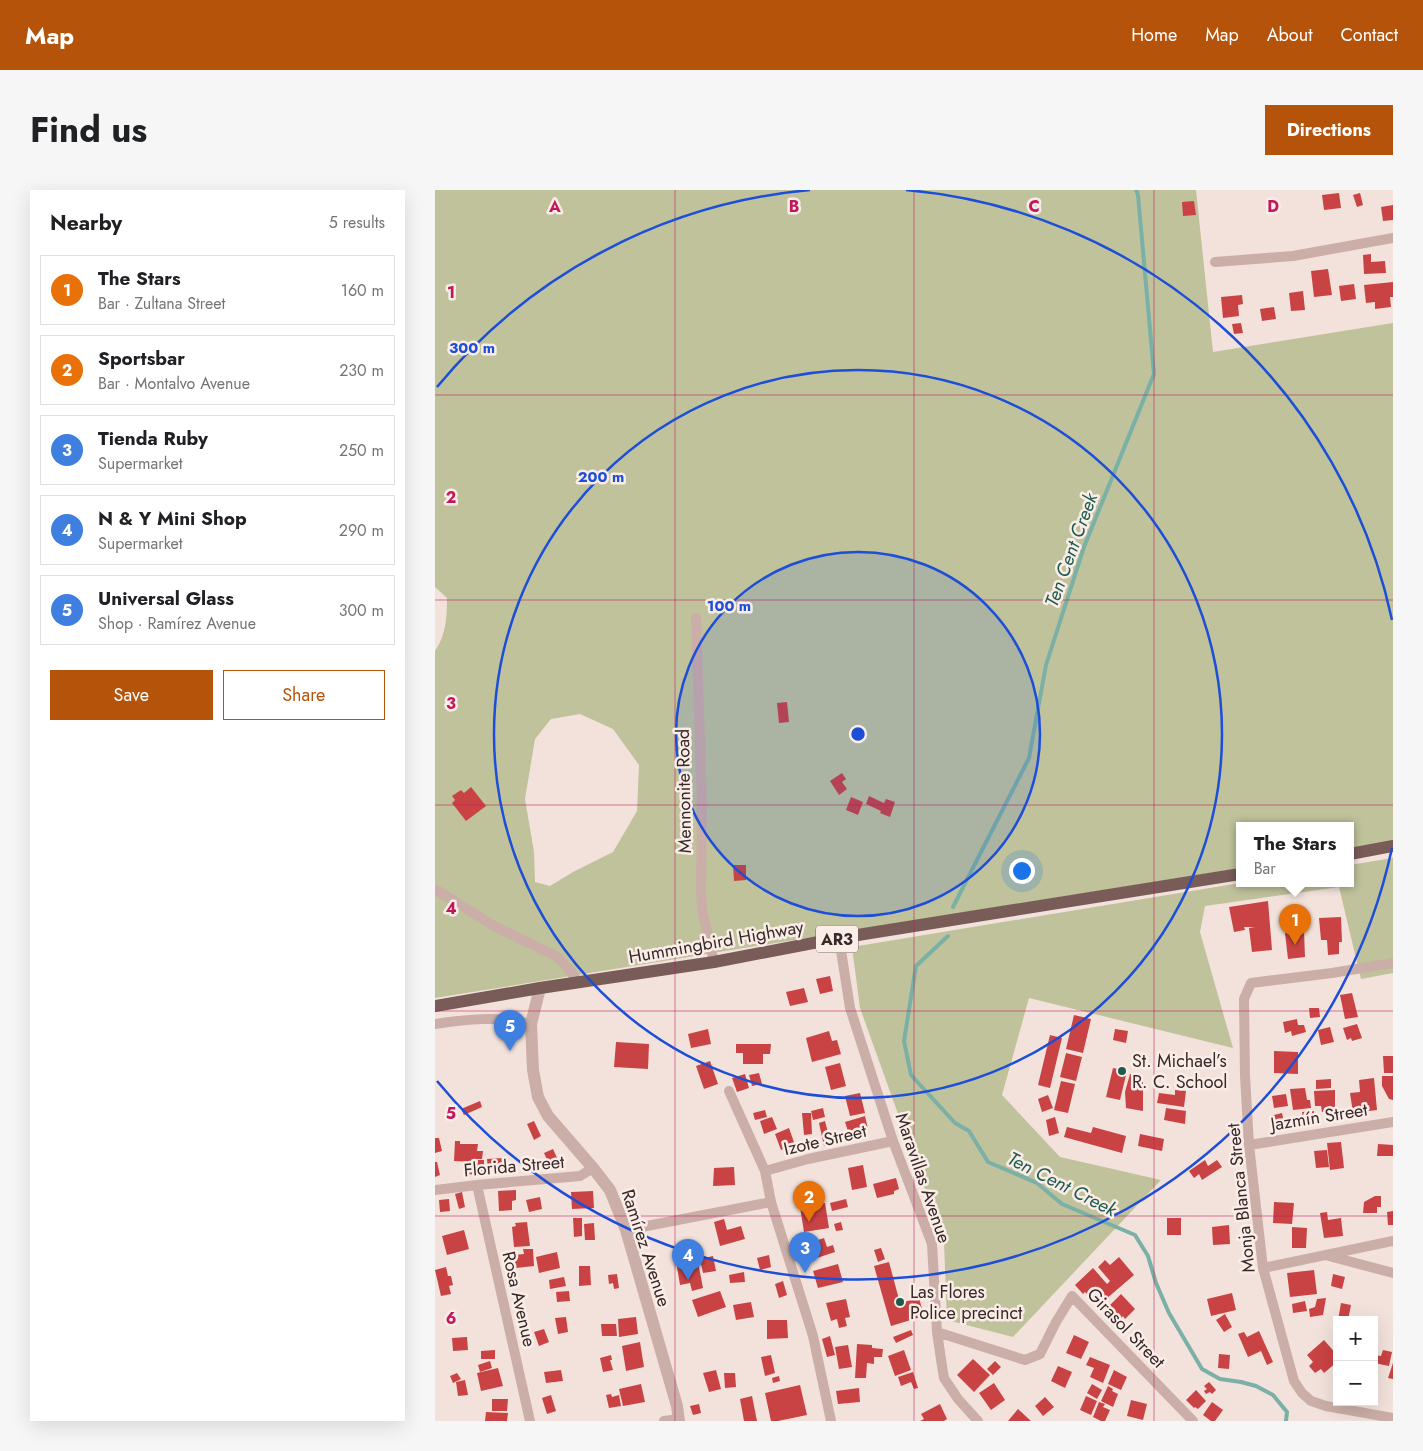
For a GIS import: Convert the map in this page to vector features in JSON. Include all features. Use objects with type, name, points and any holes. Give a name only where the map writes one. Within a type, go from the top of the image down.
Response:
[{"type":"main road","points":[[1354,853],[1393,846]]},
{"type":"main road","name":"Hummingbird Highway","points":[[435,1006],[539,988],[714,962],[839,938],[1236,875]]},
{"type":"street","points":[[1215,262],[1293,256],[1393,238]]},
{"type":"street","name":"Mennonite Road","points":[[696,618],[702,806],[701,890],[702,909],[714,962]]},
{"type":"street","points":[[435,889],[494,926],[556,956],[578,982]]},
{"type":"street","name":"Maravillas Avenue","points":[[839,938],[850,1008],[893,1141],[932,1244],[937,1332],[944,1378],[958,1399],[978,1421]]},
{"type":"street","name":"Monja Blanca Street","points":[[1390,1419],[1326,1406],[1311,1401],[1302,1393],[1294,1381],[1263,1268],[1249,1145],[1245,1076],[1244,998],[1251,984],[1393,963]]},
{"type":"street","name":"Ramírez Avenue","points":[[539,988],[531,1024],[533,1070],[538,1097],[548,1116],[610,1190],[626,1230],[677,1406],[679,1420]]},
{"type":"street","points":[[435,1024],[479,1019],[514,1020],[531,1024]]},
{"type":"street","points":[[729,1090],[765,1171],[771,1202],[813,1336],[831,1421]]},
{"type":"street","name":"Jazmín Street","points":[[1249,1145],[1393,1122]]},
{"type":"street","name":"Izote Street","points":[[765,1171],[808,1158],[893,1141]]},
{"type":"street","name":"Florida Street","points":[[435,1190],[581,1176],[593,1168]]},
{"type":"street","name":"Rosa Avenue","points":[[477,1185],[530,1421]]},
{"type":"street","points":[[626,1230],[771,1202]]},
{"type":"street","points":[[1263,1268],[1393,1241]]},
{"type":"street","points":[[1325,1255],[1393,1272]]},
{"type":"street","name":"Girasol Street","points":[[937,1332],[1025,1360],[1040,1354],[1072,1296],[1193,1421]]},
{"type":"street","points":[[664,1421],[679,1420]]},
{"type":"green space","points":[[435,190],[1196,190],[1213,352],[1393,323],[1393,843],[1354,849],[1354,822],[1236,822],[1236,869],[435,998],[435,651],[442,639],[445,626],[447,598],[435,587]],"holes":[[[580,714],[613,729],[639,765],[637,811],[613,852],[550,886],[535,882],[534,852],[525,799],[535,739],[551,719]]]},
{"type":"green space","points":[[1393,858],[1393,973],[1361,979],[1339,887],[1354,887],[1354,864]]},
{"type":"green space","points":[[1236,884],[1236,887],[1339,887],[1205,906],[1200,932],[1233,1048],[1029,998],[1002,1095],[1060,1157],[1161,1180],[1013,1337],[947,1320],[944,1242],[860,1008],[852,947]]},
{"type":"building","points":[[1339,193],[1341,208],[1324,210],[1322,195]]},
{"type":"building","points":[[1360,193],[1363,205],[1357,207],[1353,195]]},
{"type":"building","points":[[1194,201],[1196,215],[1183,216],[1182,202]]},
{"type":"building","points":[[1393,205],[1393,220],[1383,221],[1381,207]]},
{"type":"building","points":[[1371,254],[1371,262],[1385,261],[1386,273],[1364,274],[1363,255]]},
{"type":"building","points":[[1328,269],[1332,295],[1314,297],[1311,271]]},
{"type":"building","points":[[1393,282],[1393,297],[1390,297],[1391,307],[1375,309],[1375,302],[1366,303],[1364,285]]},
{"type":"building","points":[[1354,284],[1356,299],[1341,301],[1339,286]]},
{"type":"building","points":[[1303,291],[1305,310],[1291,311],[1289,293]]},
{"type":"building","points":[[1242,295],[1243,304],[1238,305],[1239,316],[1223,318],[1221,297]]},
{"type":"building","points":[[1274,307],[1276,319],[1262,321],[1260,309]]},
{"type":"building","points":[[1241,323],[1243,333],[1234,334],[1232,324]]},
{"type":"building","points":[[787,702],[789,722],[779,723],[777,703]]},
{"type":"building","points":[[842,773],[846,779],[842,782],[847,789],[839,795],[830,781]]},
{"type":"building","points":[[471,787],[486,806],[466,821],[452,803],[455,800],[452,796],[461,790],[464,793]]},
{"type":"building","points":[[869,796],[884,803],[886,799],[895,802],[890,817],[866,804]]},
{"type":"building","points":[[851,797],[863,802],[858,815],[846,810]]},
{"type":"building","points":[[733,865],[746,865],[746,880],[734,881]]},
{"type":"building","points":[[1268,901],[1272,950],[1252,952],[1249,928],[1255,927],[1244,927],[1245,930],[1234,932],[1229,907]]},
{"type":"building","points":[[1341,917],[1342,942],[1339,942],[1339,954],[1328,955],[1327,940],[1321,940],[1319,918]]},
{"type":"building","points":[[1304,931],[1305,957],[1288,959],[1285,933]]},
{"type":"building","points":[[830,976],[833,991],[820,994],[816,979]]},
{"type":"building","points":[[804,988],[808,1002],[790,1006],[786,992]]},
{"type":"building","points":[[1352,993],[1358,1017],[1345,1019],[1340,995]]},
{"type":"building","points":[[1309,1008],[1319,1008],[1320,1017],[1310,1018]]},
{"type":"building","points":[[1074,1015],[1091,1019],[1083,1053],[1066,1049]]},
{"type":"building","points":[[1297,1019],[1298,1025],[1304,1025],[1306,1032],[1292,1036],[1291,1031],[1285,1033],[1283,1022]]},
{"type":"building","points":[[1357,1024],[1362,1038],[1352,1041],[1351,1038],[1347,1040],[1343,1028]]},
{"type":"building","points":[[1330,1027],[1334,1042],[1321,1045],[1318,1030]]},
{"type":"building","points":[[708,1029],[711,1044],[691,1048],[688,1034]]},
{"type":"building","points":[[1115,1029],[1128,1031],[1126,1043],[1113,1040]]},
{"type":"building","points":[[829,1031],[832,1041],[837,1040],[841,1054],[812,1062],[806,1038]]},
{"type":"building","points":[[1050,1035],[1062,1038],[1050,1088],[1038,1085]]},
{"type":"building","points":[[616,1042],[649,1044],[648,1069],[614,1067]]},
{"type":"building","points":[[736,1044],[771,1044],[770,1054],[763,1054],[763,1064],[743,1064],[743,1053],[736,1053]]},
{"type":"building","points":[[1274,1051],[1298,1052],[1298,1074],[1274,1073]]},
{"type":"building","points":[[1066,1053],[1082,1057],[1076,1081],[1060,1077]]},
{"type":"building","points":[[1383,1056],[1393,1056],[1393,1073],[1384,1073]]},
{"type":"building","points":[[710,1061],[718,1084],[704,1089],[696,1066]]},
{"type":"building","points":[[840,1063],[846,1086],[831,1090],[825,1067]]},
{"type":"building","points":[[1113,1068],[1127,1071],[1120,1100],[1106,1097]]},
{"type":"building","points":[[759,1073],[762,1084],[752,1086],[749,1075]]},
{"type":"building","points":[[745,1074],[749,1088],[737,1092],[732,1078]]},
{"type":"building","points":[[1130,1074],[1143,1076],[1143,1111],[1126,1108],[1125,1092]]},
{"type":"building","points":[[1382,1076],[1393,1076],[1393,1100],[1389,1099],[1382,1086]]},
{"type":"building","points":[[1374,1078],[1377,1110],[1353,1113],[1350,1093],[1360,1092],[1359,1080]]},
{"type":"building","points":[[1331,1079],[1331,1088],[1316,1089],[1316,1080]]},
{"type":"building","points":[[1061,1081],[1075,1084],[1068,1113],[1054,1110]]},
{"type":"building","points":[[1305,1088],[1307,1100],[1310,1100],[1311,1108],[1293,1110],[1290,1089]]},
{"type":"building","points":[[1175,1090],[1186,1091],[1184,1107],[1157,1103],[1159,1093],[1175,1095]]},
{"type":"building","points":[[1335,1090],[1335,1111],[1322,1112],[1321,1106],[1315,1106],[1314,1091]]},
{"type":"building","points":[[860,1093],[865,1113],[850,1116],[845,1096]]},
{"type":"building","points":[[1286,1094],[1288,1106],[1274,1108],[1272,1096]]},
{"type":"building","points":[[1048,1095],[1053,1108],[1042,1112],[1038,1099]]},
{"type":"building","points":[[480,1101],[482,1107],[464,1115],[461,1109]]},
{"type":"building","points":[[823,1108],[825,1117],[813,1120],[811,1111]]},
{"type":"building","points":[[1166,1108],[1186,1111],[1185,1124],[1164,1120]]},
{"type":"building","points":[[765,1110],[767,1117],[755,1120],[753,1113]]},
{"type":"building","points":[[1314,1111],[1315,1123],[1304,1124],[1302,1112]]},
{"type":"building","points":[[802,1113],[811,1113],[812,1134],[804,1135]]},
{"type":"building","points":[[1282,1113],[1285,1126],[1273,1129],[1270,1116]]},
{"type":"building","points":[[865,1116],[868,1129],[849,1134],[845,1122]]},
{"type":"building","points":[[772,1117],[777,1129],[764,1134],[760,1121]]},
{"type":"building","points":[[1055,1117],[1059,1133],[1049,1136],[1046,1120]]},
{"type":"building","points":[[534,1121],[541,1136],[534,1140],[527,1124]]},
{"type":"building","points":[[825,1121],[831,1145],[824,1146],[819,1123]]},
{"type":"building","points":[[1067,1127],[1091,1133],[1093,1127],[1126,1136],[1122,1153],[1064,1137]]},
{"type":"building","points":[[789,1128],[795,1145],[781,1150],[775,1134]]},
{"type":"building","points":[[1140,1134],[1164,1139],[1162,1151],[1138,1146]]},
{"type":"building","points":[[435,1138],[439,1138],[442,1151],[435,1153]]},
{"type":"building","points":[[455,1141],[460,1141],[460,1144],[478,1144],[477,1151],[483,1151],[482,1159],[476,1159],[475,1163],[478,1163],[478,1160],[484,1160],[484,1175],[463,1174],[463,1162],[471,1162],[454,1161]]},
{"type":"building","points":[[1341,1142],[1344,1168],[1330,1170],[1327,1143]]},
{"type":"building","points":[[1378,1144],[1393,1145],[1393,1156],[1377,1156]]},
{"type":"building","points":[[553,1149],[558,1160],[549,1164],[544,1153]]},
{"type":"building","points":[[1327,1150],[1329,1167],[1316,1168],[1314,1151]]},
{"type":"building","points":[[503,1158],[503,1169],[488,1171],[487,1159]]},
{"type":"building","points":[[1205,1160],[1208,1166],[1217,1160],[1222,1167],[1202,1180],[1199,1174],[1194,1178],[1189,1171]]},
{"type":"building","points":[[435,1162],[437,1162],[440,1175],[435,1177]]},
{"type":"building","points":[[863,1165],[867,1187],[852,1190],[848,1168]]},
{"type":"building","points":[[734,1167],[735,1185],[713,1186],[714,1168]]},
{"type":"building","points":[[896,1178],[899,1189],[894,1191],[894,1194],[877,1198],[873,1184]]},
{"type":"building","points":[[516,1190],[516,1200],[512,1201],[512,1210],[499,1211],[498,1191]]},
{"type":"building","points":[[593,1191],[594,1208],[572,1209],[571,1192]]},
{"type":"building","points":[[462,1192],[465,1207],[459,1209],[455,1194]]},
{"type":"building","points":[[1375,1196],[1381,1196],[1381,1207],[1377,1207],[1377,1213],[1363,1213],[1364,1202]]},
{"type":"building","points":[[540,1197],[542,1209],[529,1212],[526,1200]]},
{"type":"building","points":[[449,1199],[450,1211],[440,1212],[439,1200]]},
{"type":"building","points":[[846,1199],[848,1207],[832,1211],[830,1203]]},
{"type":"building","points":[[1274,1202],[1294,1203],[1292,1224],[1273,1223]]},
{"type":"building","points":[[825,1203],[829,1228],[804,1232],[800,1207]]},
{"type":"building","points":[[1393,1211],[1393,1225],[1388,1225],[1387,1212]]},
{"type":"building","points":[[1327,1212],[1328,1220],[1341,1218],[1343,1236],[1324,1238],[1320,1213]]},
{"type":"building","points":[[573,1218],[582,1218],[582,1236],[574,1237]]},
{"type":"building","points":[[1167,1218],[1181,1218],[1181,1235],[1167,1235]]},
{"type":"building","points":[[724,1219],[727,1230],[741,1226],[745,1239],[720,1246],[714,1222]]},
{"type":"building","points":[[527,1222],[530,1246],[514,1247],[512,1227],[516,1226],[515,1223]]},
{"type":"building","points":[[841,1222],[843,1230],[836,1231],[834,1224]]},
{"type":"building","points":[[594,1223],[595,1240],[585,1240],[584,1224]]},
{"type":"building","points":[[1229,1225],[1230,1244],[1213,1245],[1212,1227]]},
{"type":"building","points":[[1292,1227],[1307,1228],[1306,1248],[1292,1248]]},
{"type":"building","points":[[464,1230],[469,1249],[447,1255],[442,1236]]},
{"type":"building","points":[[824,1238],[827,1247],[833,1245],[835,1252],[801,1261],[797,1247]]},
{"type":"building","points":[[881,1248],[885,1259],[878,1262],[874,1250]]},
{"type":"building","points":[[523,1249],[533,1249],[534,1266],[516,1268],[514,1255],[524,1254]]},
{"type":"building","points":[[557,1252],[560,1268],[539,1273],[536,1257]]},
{"type":"building","points":[[769,1255],[771,1267],[760,1270],[757,1258]]},
{"type":"building","points":[[713,1256],[716,1271],[703,1273],[700,1259]]},
{"type":"building","points":[[1119,1257],[1134,1275],[1098,1306],[1085,1292],[1083,1294],[1075,1285],[1093,1268],[1107,1284],[1110,1281],[1098,1267],[1105,1260],[1110,1265]]},
{"type":"building","points":[[698,1262],[703,1288],[692,1291],[690,1283],[680,1285],[677,1267]]},
{"type":"building","points":[[889,1262],[900,1303],[919,1298],[924,1316],[891,1326],[874,1266]]},
{"type":"building","points":[[838,1264],[843,1282],[818,1288],[813,1271]]},
{"type":"building","points":[[579,1266],[590,1266],[591,1285],[579,1286]]},
{"type":"building","points":[[446,1267],[453,1285],[449,1286],[451,1294],[441,1296],[435,1270]]},
{"type":"building","points":[[1314,1270],[1317,1294],[1290,1297],[1287,1273]]},
{"type":"building","points":[[744,1272],[745,1282],[730,1283],[729,1275]]},
{"type":"building","points":[[617,1274],[619,1288],[614,1289],[613,1283],[609,1284],[608,1275]]},
{"type":"building","points":[[1333,1274],[1345,1277],[1342,1289],[1331,1286]]},
{"type":"building","points":[[564,1277],[566,1286],[550,1289],[549,1280]]},
{"type":"building","points":[[783,1281],[787,1295],[779,1298],[775,1284]]},
{"type":"building","points":[[569,1291],[570,1301],[557,1302],[556,1292]]},
{"type":"building","points":[[720,1291],[726,1307],[698,1317],[692,1300]]},
{"type":"building","points":[[1232,1293],[1236,1310],[1211,1316],[1207,1299]]},
{"type":"building","points":[[1121,1294],[1135,1309],[1125,1319],[1123,1316],[1119,1320],[1110,1310],[1113,1308],[1110,1305]]},
{"type":"building","points":[[1326,1298],[1323,1315],[1310,1317],[1309,1309],[1315,1307],[1317,1299]]},
{"type":"building","points":[[846,1299],[850,1317],[845,1318],[847,1326],[839,1328],[837,1319],[831,1321],[826,1303]]},
{"type":"building","points":[[1305,1301],[1307,1311],[1293,1313],[1292,1304]]},
{"type":"building","points":[[751,1302],[754,1317],[736,1320],[733,1305]]},
{"type":"building","points":[[1341,1303],[1351,1305],[1349,1316],[1339,1316]]},
{"type":"building","points":[[1225,1314],[1232,1327],[1224,1332],[1216,1320]]},
{"type":"building","points":[[566,1317],[568,1332],[558,1334],[555,1318]]},
{"type":"building","points":[[636,1317],[638,1334],[619,1337],[618,1319]]},
{"type":"building","points":[[767,1320],[787,1320],[788,1338],[767,1339]]},
{"type":"building","points":[[601,1324],[616,1324],[617,1336],[602,1336]]},
{"type":"building","points":[[544,1329],[549,1342],[539,1346],[534,1332]]},
{"type":"building","points":[[911,1330],[913,1335],[896,1343],[893,1337]]},
{"type":"building","points":[[1259,1331],[1273,1362],[1267,1365],[1261,1351],[1248,1357],[1238,1334],[1244,1332],[1247,1337]]},
{"type":"building","points":[[1074,1335],[1089,1342],[1081,1359],[1066,1353]]},
{"type":"building","points":[[830,1336],[835,1355],[827,1357],[822,1339]]},
{"type":"building","points":[[467,1337],[468,1350],[453,1351],[452,1338]]},
{"type":"building","points":[[1324,1340],[1333,1350],[1333,1365],[1324,1373],[1321,1369],[1315,1373],[1309,1366],[1313,1362],[1307,1355]]},
{"type":"building","points":[[640,1342],[644,1367],[626,1371],[622,1346]]},
{"type":"building","points":[[857,1344],[872,1345],[872,1348],[883,1349],[882,1357],[874,1357],[874,1364],[867,1363],[866,1378],[855,1378]]},
{"type":"building","points":[[848,1345],[852,1367],[839,1369],[835,1347]]},
{"type":"building","points":[[495,1350],[495,1359],[481,1359],[481,1351]]},
{"type":"building","points":[[904,1350],[911,1370],[895,1376],[888,1356]]},
{"type":"building","points":[[1383,1350],[1392,1352],[1389,1366],[1378,1364],[1378,1356],[1381,1356]]},
{"type":"building","points":[[1219,1354],[1230,1355],[1229,1369],[1218,1368]]},
{"type":"building","points":[[611,1355],[612,1360],[610,1360],[613,1370],[603,1372],[600,1358]]},
{"type":"building","points":[[771,1355],[775,1373],[765,1376],[761,1357]]},
{"type":"building","points":[[1090,1357],[1110,1365],[1103,1383],[1090,1377],[1094,1368],[1086,1365]]},
{"type":"building","points":[[973,1359],[990,1375],[974,1392],[957,1375]]},
{"type":"building","points":[[490,1361],[492,1368],[480,1372],[478,1365]]},
{"type":"building","points":[[995,1361],[1001,1367],[993,1375],[987,1369]]},
{"type":"building","points":[[1393,1363],[1393,1379],[1388,1378]]},
{"type":"building","points":[[1058,1366],[1072,1372],[1065,1388],[1051,1381]]},
{"type":"building","points":[[498,1368],[503,1386],[481,1391],[477,1373]]},
{"type":"building","points":[[561,1370],[563,1381],[546,1383],[544,1372]]},
{"type":"building","points":[[716,1370],[721,1389],[709,1392],[703,1373]]},
{"type":"building","points":[[1114,1370],[1127,1377],[1121,1390],[1108,1384]]},
{"type":"building","points":[[913,1372],[918,1388],[914,1389],[911,1382],[901,1386],[898,1377]]},
{"type":"building","points":[[457,1373],[461,1379],[453,1383],[450,1376]]},
{"type":"building","points":[[724,1373],[735,1373],[736,1387],[725,1388]]},
{"type":"building","points":[[779,1376],[780,1381],[773,1383],[772,1378]]},
{"type":"building","points":[[465,1380],[468,1395],[458,1396],[456,1382]]},
{"type":"building","points":[[1209,1382],[1216,1390],[1212,1394],[1210,1392],[1206,1394],[1204,1391],[1207,1389],[1204,1386]]},
{"type":"building","points":[[994,1383],[1005,1400],[991,1410],[979,1393]]},
{"type":"building","points":[[641,1384],[645,1402],[623,1406],[619,1389]]},
{"type":"building","points":[[1092,1384],[1102,1390],[1097,1399],[1087,1393]]},
{"type":"building","points":[[800,1385],[807,1415],[771,1421],[765,1393]]},
{"type":"building","points":[[1108,1386],[1118,1394],[1113,1407],[1101,1401]]},
{"type":"building","points":[[859,1388],[860,1402],[838,1404],[836,1391]]},
{"type":"building","points":[[1196,1390],[1206,1401],[1198,1409],[1194,1408],[1186,1400]]},
{"type":"building","points":[[611,1394],[612,1397],[619,1395],[621,1406],[609,1408],[606,1395]]},
{"type":"building","points":[[551,1395],[556,1411],[547,1414],[542,1398]]},
{"type":"building","points":[[752,1396],[757,1421],[744,1421],[740,1399]]},
{"type":"building","points":[[1086,1396],[1097,1401],[1091,1415],[1080,1410]]},
{"type":"building","points":[[1045,1397],[1054,1407],[1043,1416],[1035,1406]]},
{"type":"building","points":[[492,1399],[508,1399],[507,1411],[492,1411]]},
{"type":"building","points":[[1131,1400],[1147,1404],[1143,1420],[1127,1416]]},
{"type":"building","points":[[1099,1402],[1105,1404],[1103,1407],[1110,1410],[1105,1421],[1093,1417]]},
{"type":"building","points":[[1212,1402],[1223,1410],[1215,1421],[1211,1421],[1203,1415]]},
{"type":"building","points":[[699,1404],[701,1413],[693,1415],[690,1406]]},
{"type":"building","points":[[940,1404],[947,1419],[944,1421],[920,1421],[924,1419],[921,1414]]},
{"type":"building","points":[[1018,1409],[1031,1421],[1008,1421]]},
{"type":"building","points":[[486,1412],[508,1413],[507,1421],[485,1421]]},
{"type":"waterway","name":"Ten Cent Creek","points":[[953,907],[1029,758],[1046,665],[1084,547],[1154,374],[1138,195],[1136,190]]},
{"type":"waterway","name":"Ten Cent Creek","points":[[948,936],[916,966],[904,1041],[911,1075],[955,1123],[969,1131],[988,1162],[1037,1183],[1062,1204],[1135,1235],[1148,1256],[1156,1283],[1169,1313],[1202,1369],[1220,1379],[1256,1386],[1273,1395],[1287,1412],[1286,1421]]},
{"type":"place","name":"The Stars","points":[[1295,945]]},
{"type":"place","name":"Universal Glass","points":[[510,1051]]},
{"type":"place","name":"St. Michael’s R. C. School","points":[[1122,1071]]},
{"type":"place","name":"Sportsbar","points":[[809,1222]]},
{"type":"place","name":"Tienda Ruby","points":[[805,1273]]},
{"type":"place","name":"N & Y Mini Shop","points":[[688,1280]]},
{"type":"place","name":"Las Flores Police precinct","points":[[900,1302]]}]
